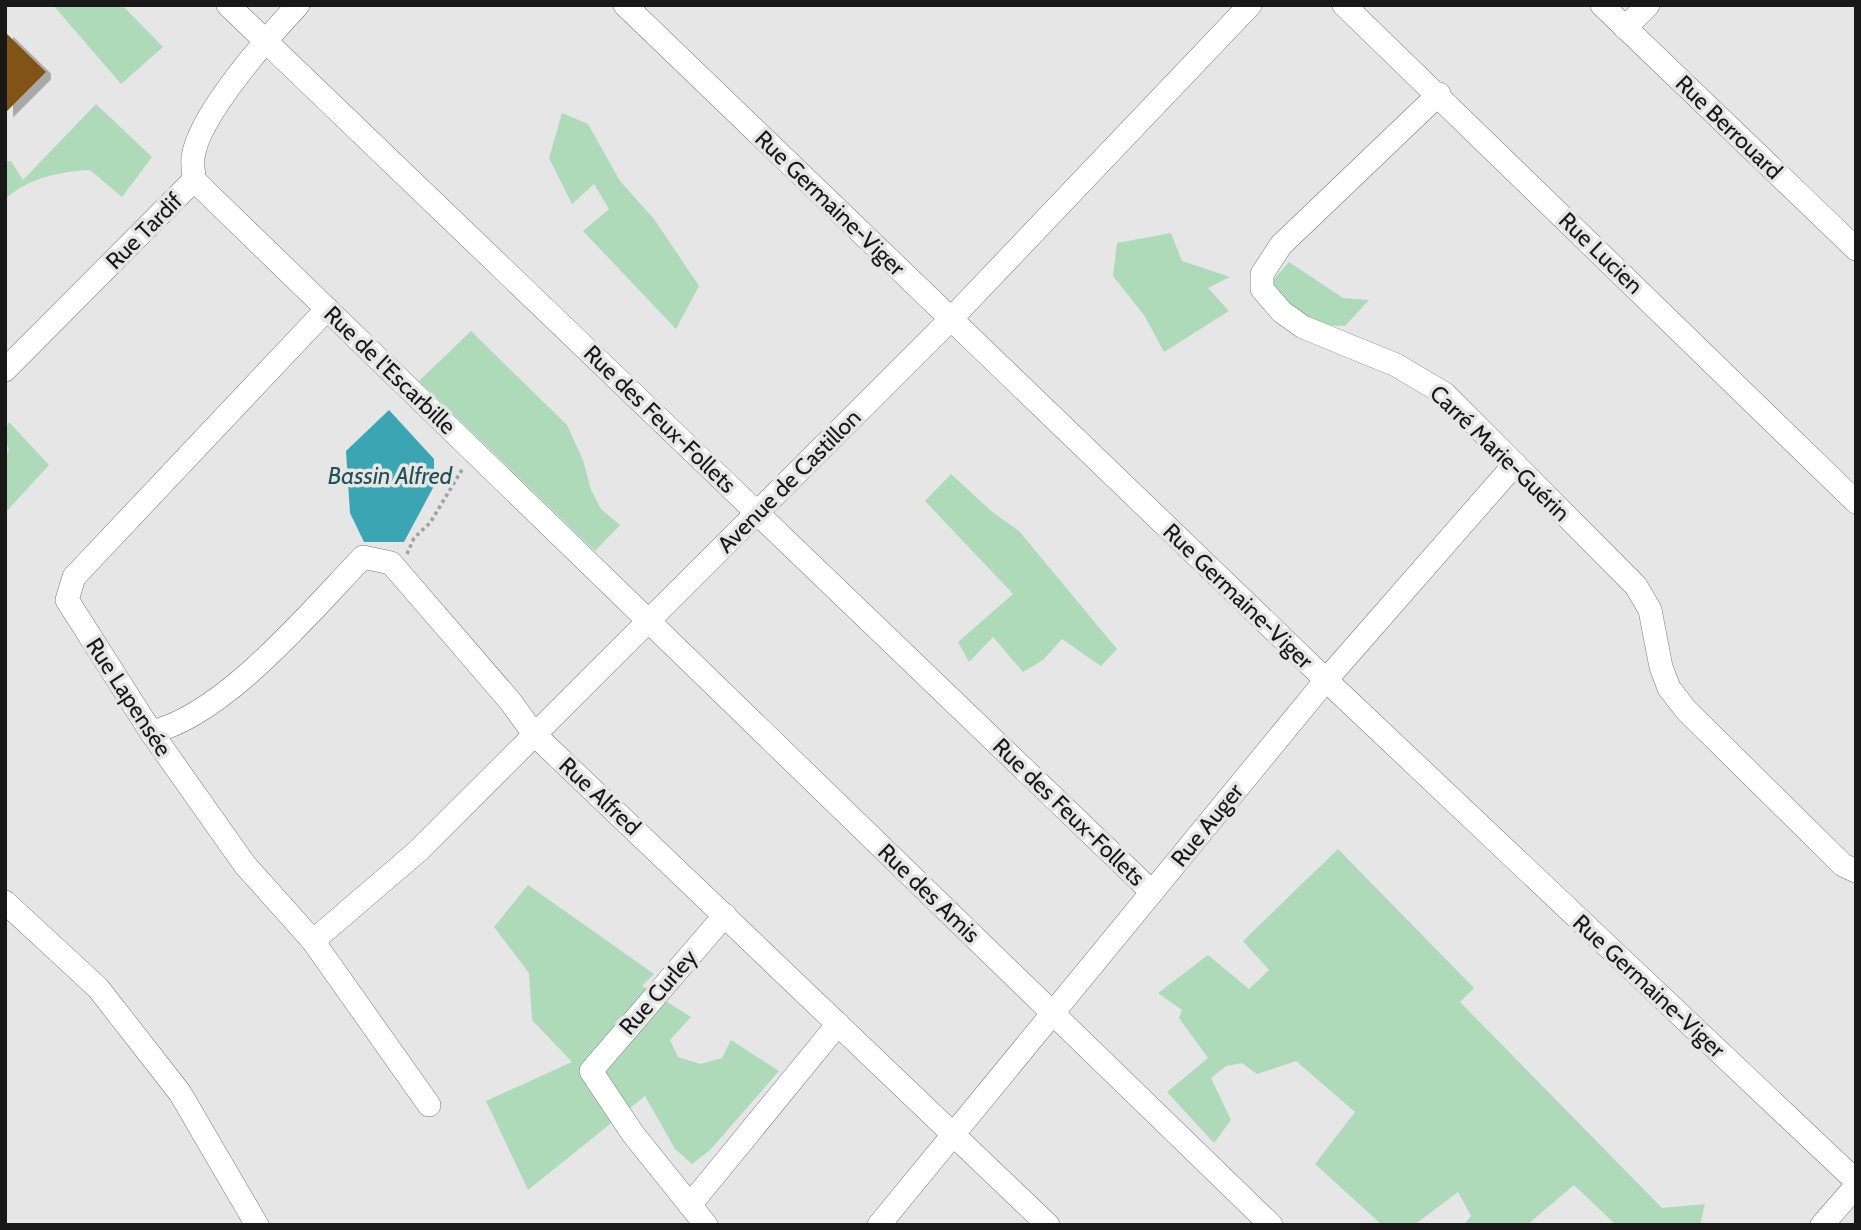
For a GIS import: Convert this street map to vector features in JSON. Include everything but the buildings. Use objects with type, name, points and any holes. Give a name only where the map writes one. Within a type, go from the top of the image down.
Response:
[{"type":"street","name":"Rue des Feux-Follets","points":[[228,5],[1152,892]]},
{"type":"street","name":"Rue Tardif","points":[[5,370],[194,180],[193,158],[199,138],[233,81],[298,5]]},
{"type":"street","name":"Rue Germaine-Viger","points":[[625,5],[1326,680],[1856,1184]]},
{"type":"street","name":"Avenue de Castillon","points":[[313,941],[418,851],[951,319],[1250,5]]},
{"type":"street","name":"Rue Lucien","points":[[1344,5],[1439,94],[1856,502]]},
{"type":"street","name":"Rue Berrouard","points":[[1602,5],[1856,249]]},
{"type":"street","points":[[1625,28],[1648,5]]},
{"type":"street","name":"Carré Marie-Guérin","points":[[1439,94],[1281,245],[1262,274],[1262,289],[1282,312],[1303,327],[1396,365],[1445,394],[1636,586],[1650,610],[1661,667],[1669,688],[1686,710],[1843,866],[1856,871]]},
{"type":"street","name":"Rue de l'Escarbille","points":[[194,180],[586,561]]},
{"type":"street","name":"Rue Lapensée","points":[[327,309],[74,577],[67,600],[151,732],[245,865],[313,941],[429,1105]]},
{"type":"street","name":"Rue Auger","points":[[882,1223],[1326,680],[1515,464]]},
{"type":"street","points":[[151,732],[174,727],[232,687],[363,558],[391,563]]},
{"type":"street","name":"Rue des Amis","points":[[586,561],[1271,1225]]},
{"type":"street","name":"Rue Alfred","points":[[391,563],[534,734],[1048,1225]]},
{"type":"street","points":[[5,902],[98,988],[164,1072],[180,1093],[257,1225]]},
{"type":"street","name":"Rue Curley","points":[[690,1205],[633,1135],[591,1071],[725,915]]},
{"type":"street","points":[[706,1225],[690,1205],[838,1024]]},
{"type":"street","points":[[1822,1225],[1856,1184]]},
{"type":"path","points":[[391,563],[405,559],[414,538],[430,523],[458,480],[472,449]]},
{"type":"green space","points":[[53,5],[122,5],[163,47],[121,84]]},
{"type":"green space","points":[[96,104],[152,157],[122,197],[90,170],[44,178],[22,187],[5,200],[5,161],[11,161],[23,180]]},
{"type":"green space","points":[[562,113],[588,124],[620,181],[654,219],[699,286],[676,329],[583,231],[609,209],[594,184],[572,204],[549,158]]},
{"type":"green space","points":[[1171,233],[1182,261],[1230,277],[1208,288],[1229,311],[1164,352],[1144,315],[1113,276],[1117,243]]},
{"type":"green space","points":[[1289,262],[1343,298],[1369,300],[1345,326],[1318,325],[1266,288]]},
{"type":"green space","points":[[471,331],[567,425],[583,460],[591,490],[601,509],[620,525],[595,551],[419,381]]},
{"type":"green space","points":[[9,422],[49,465],[5,513],[5,455],[9,450],[5,432]]},
{"type":"green space","points":[[951,474],[991,511],[1019,531],[1117,649],[1101,666],[1062,639],[1043,660],[1023,672],[993,637],[969,662],[958,642],[1013,594],[925,501]]},
{"type":"green space","points":[[1338,849],[1474,988],[1460,1002],[1662,1208],[1705,1204],[1700,1225],[1616,1225],[1574,1185],[1527,1225],[1464,1225],[1471,1216],[1458,1192],[1414,1225],[1382,1225],[1315,1164],[1355,1112],[1296,1061],[1257,1074],[1242,1063],[1226,1066],[1211,1078],[1231,1120],[1214,1143],[1167,1092],[1208,1058],[1179,1018],[1182,1010],[1158,993],[1208,955],[1249,989],[1269,970],[1243,941]]},
{"type":"green space","points":[[528,885],[654,974],[642,986],[691,1017],[670,1040],[678,1057],[700,1064],[722,1058],[731,1040],[779,1071],[710,1150],[692,1164],[675,1149],[645,1096],[528,1190],[486,1101],[572,1062],[532,1020],[529,973],[494,927]]},
{"type":"water","name":"Bassin Alfred","points":[[389,410],[434,459],[434,486],[404,542],[364,542],[350,513],[346,451]]}]
